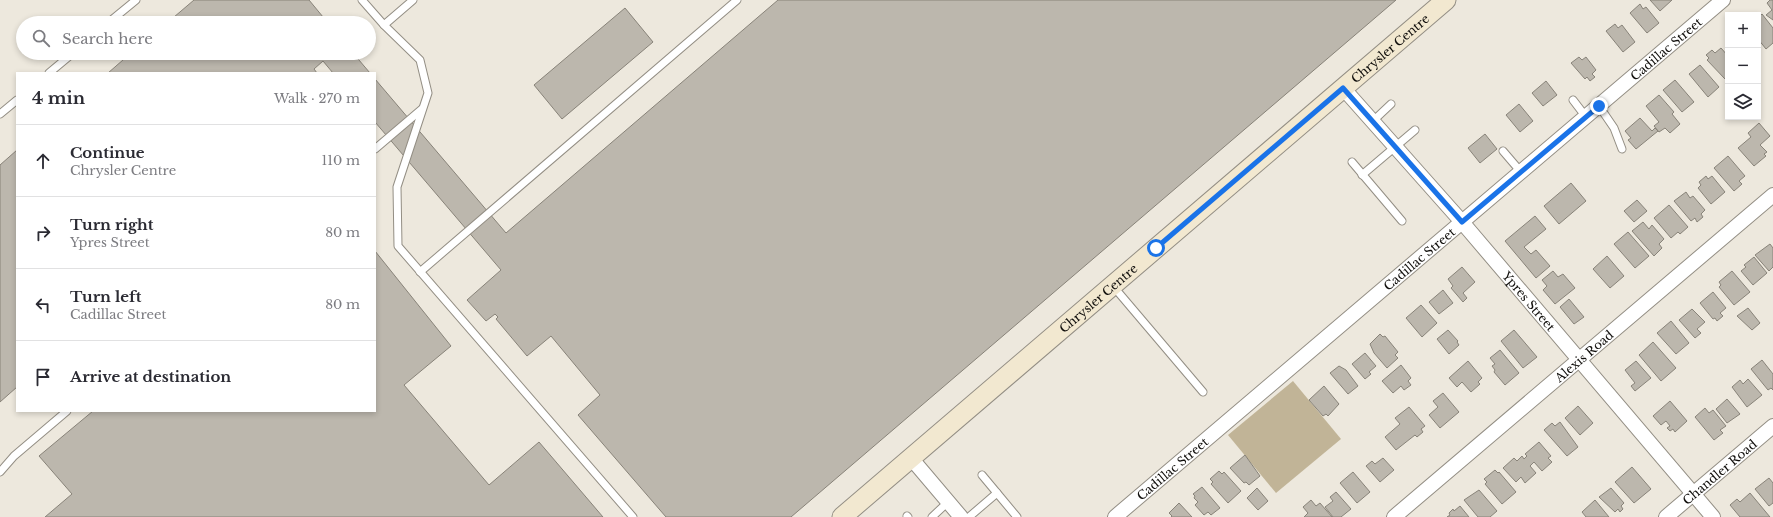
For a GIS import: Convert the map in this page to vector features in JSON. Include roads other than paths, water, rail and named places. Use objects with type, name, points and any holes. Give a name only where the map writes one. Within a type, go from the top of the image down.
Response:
[{"type":"street","name":"Chrysler Centre","points":[[842,517],[1446,0]]},
{"type":"street","name":"Cadillac Street","points":[[1115,517],[1723,0]]},
{"type":"street","name":"Ypres Street","points":[[1343,88],[1462,222],[1713,517]]},
{"type":"street","name":"Alexis Road","points":[[1394,517],[1773,195]]},
{"type":"street","name":"Chandler Road","points":[[1666,517],[1773,426]]},
{"type":"street","points":[[911,458],[961,517]]},
{"type":"lane","points":[[117,16],[136,0]]},
{"type":"lane","points":[[362,0],[384,25],[420,60],[428,93],[397,187],[398,246],[633,517]]},
{"type":"lane","points":[[384,25],[413,0]]},
{"type":"lane","points":[[420,272],[737,0]]},
{"type":"lane","points":[[50,72],[65,60]]},
{"type":"lane","points":[[1573,100],[1586,117]]},
{"type":"lane","points":[[0,114],[16,101]]},
{"type":"lane","points":[[1373,121],[1391,104]]},
{"type":"lane","points":[[1599,106],[1614,128],[1622,149]]},
{"type":"lane","points":[[376,148],[422,109]]},
{"type":"lane","points":[[1362,175],[1396,148],[1415,130]]},
{"type":"lane","points":[[1503,151],[1521,172]]},
{"type":"lane","points":[[1352,162],[1402,221]]},
{"type":"lane","points":[[1112,285],[1203,392]]},
{"type":"lane","points":[[0,472],[14,456],[66,412]]},
{"type":"lane","points":[[982,475],[1017,517]]},
{"type":"lane","points":[[969,517],[997,493]]},
{"type":"lane","points":[[932,517],[948,502]]}]
